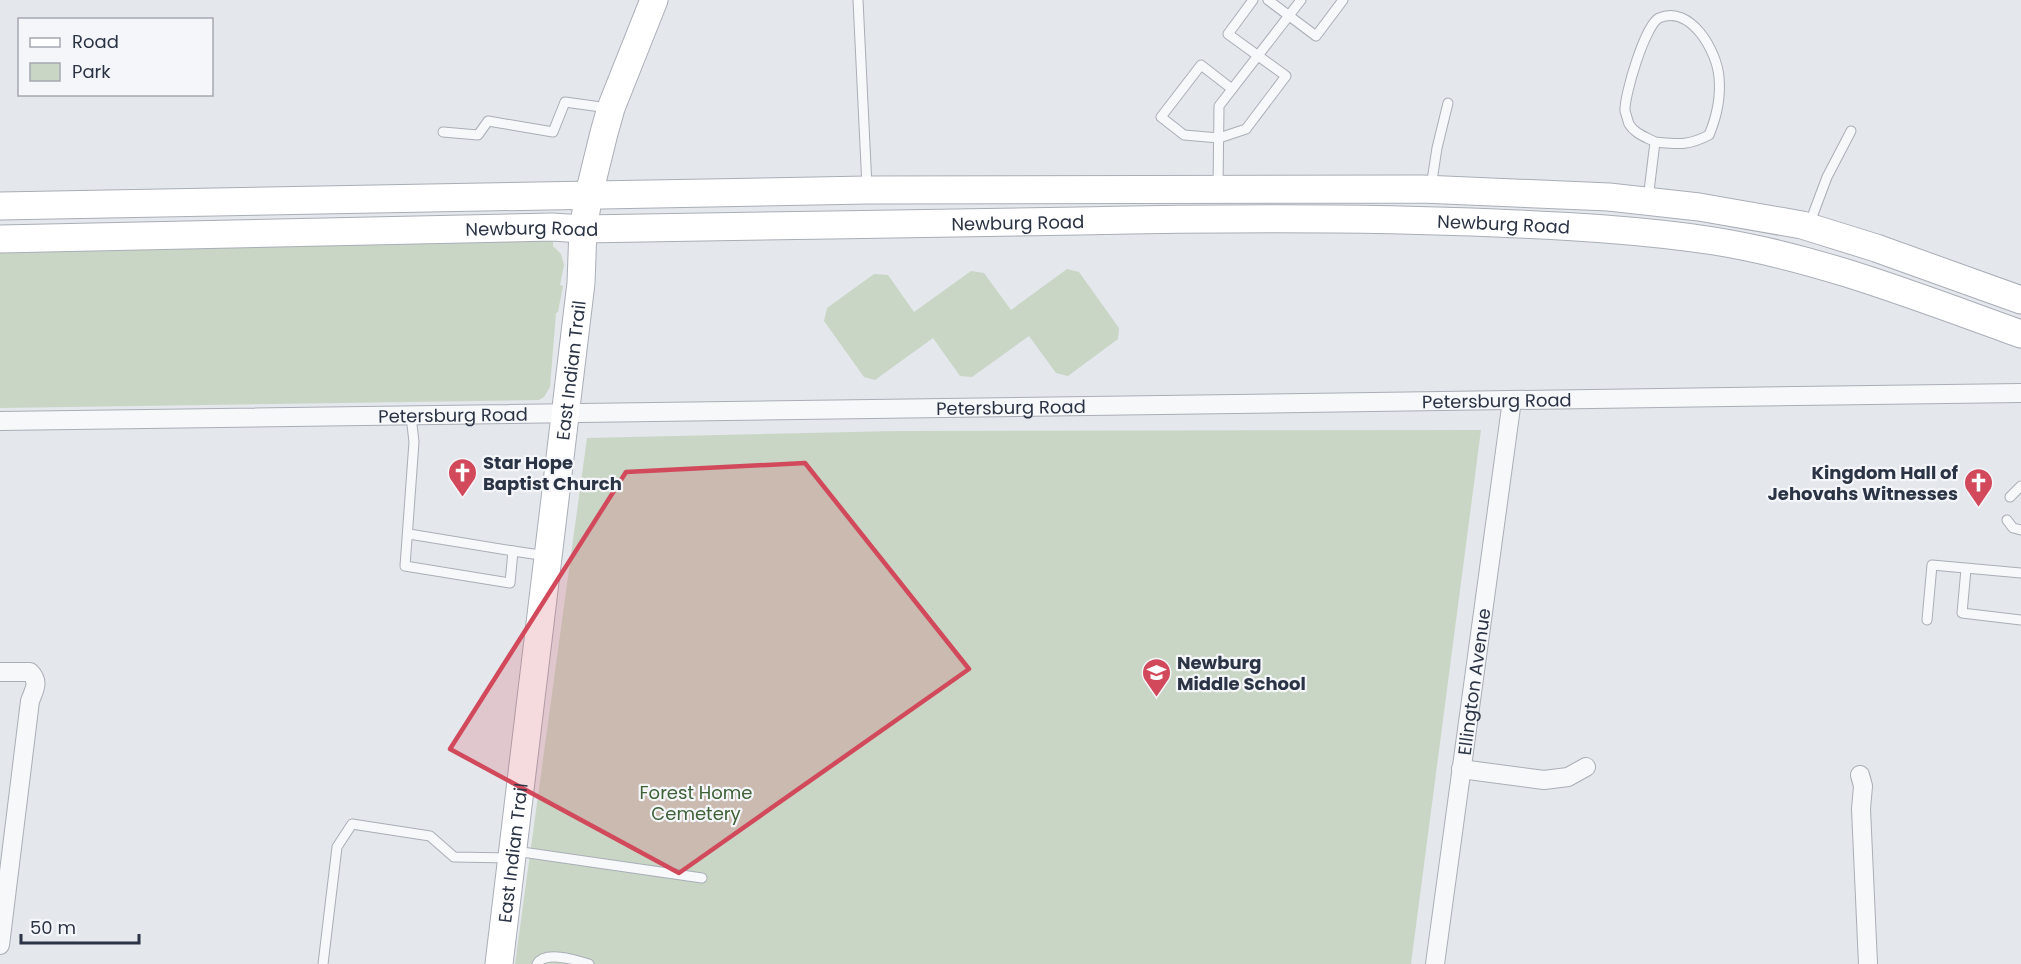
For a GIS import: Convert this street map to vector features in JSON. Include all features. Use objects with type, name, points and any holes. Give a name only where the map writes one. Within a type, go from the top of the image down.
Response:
[{"type":"main road","name":"East Indian Trail","points":[[499,964],[581,283],[583,229],[589,194],[611,108],[654,0]]},
{"type":"main road","name":"Newburg Road","points":[[0,206],[867,190],[1218,205],[1639,232],[1715,242],[1798,259],[1852,274],[2021,334]]},
{"type":"main road","name":"Newburg Road","points":[[0,239],[552,228],[860,226],[1431,190],[1609,197],[1699,207],[1808,227],[1876,248],[2021,300]]},
{"type":"street","name":"Petersburg Road","points":[[0,422],[2021,393]]},
{"type":"street","name":"Ellington Avenue","points":[[1435,964],[1512,400]]},
{"type":"street","points":[[0,672],[30,672],[37,683],[30,701],[0,945]]},
{"type":"street","points":[[1461,769],[1544,780],[1568,777],[1586,767]]},
{"type":"street","points":[[1860,775],[1863,786],[1861,809],[1868,964]]},
{"type":"lane","points":[[858,0],[867,190]]},
{"type":"lane","points":[[1232,89],[1202,65],[1161,117],[1184,135],[1219,138],[1246,129],[1286,76],[1228,33],[1253,0]]},
{"type":"lane","points":[[1268,0],[1316,36],[1343,0]]},
{"type":"lane","points":[[1218,205],[1219,106],[1301,0]]},
{"type":"lane","points":[[1674,15],[1684,18],[1700,30],[1711,51],[1719,75],[1718,111],[1709,135],[1698,141],[1687,145],[1655,142],[1636,132],[1629,123],[1625,110],[1640,49],[1651,26],[1658,19],[1674,15]]},
{"type":"lane","points":[[443,132],[478,135],[488,121],[553,132],[565,102],[611,108]]},
{"type":"lane","points":[[1431,190],[1437,148],[1448,103]]},
{"type":"lane","points":[[1808,227],[1827,177],[1851,131]]},
{"type":"lane","points":[[1648,201],[1655,142]]},
{"type":"lane","points":[[411,416],[414,442],[405,566],[510,583],[513,551]]},
{"type":"lane","points":[[2010,497],[2021,486]]},
{"type":"lane","points":[[2007,520],[2013,528],[2021,530]]},
{"type":"lane","points":[[409,534],[548,556]]},
{"type":"lane","points":[[1927,620],[1932,565],[2021,573]]},
{"type":"lane","points":[[1966,569],[1962,613],[2021,620]]},
{"type":"lane","points":[[323,964],[337,847],[352,824],[430,836],[454,857],[513,854],[702,878]]},
{"type":"lane","points":[[537,964],[539,960],[548,956],[588,964]]},
{"type":"highlighted area","points":[[805,463],[969,669],[679,873],[450,749],[626,472]]},
{"type":"green space","points":[[553,241],[553,246],[561,254],[564,265],[560,285],[563,286],[556,313],[550,387],[544,397],[539,400],[0,408],[0,247]]},
{"type":"green space","points":[[1067,269],[1079,272],[1119,328],[1118,339],[1068,376],[1056,373],[1029,336],[972,377],[960,376],[933,338],[875,380],[864,377],[824,321],[827,308],[874,274],[888,275],[914,312],[971,271],[984,273],[1011,310]]},
{"type":"green space","name":"Newburg Middle School","points":[[1481,430],[1411,964],[515,964],[587,438],[896,431]]},
{"type":"place","name":"Star Hope Baptist Church","points":[[462,498]]},
{"type":"place","name":"Kingdom Hall of Jehovahs Witnesses","points":[[1979,508]]},
{"type":"place","name":"Newburg Middle School","points":[[1156,698]]},
{"type":"park label","name":"Forest Home Cemetery","points":[[696,802]]}]
